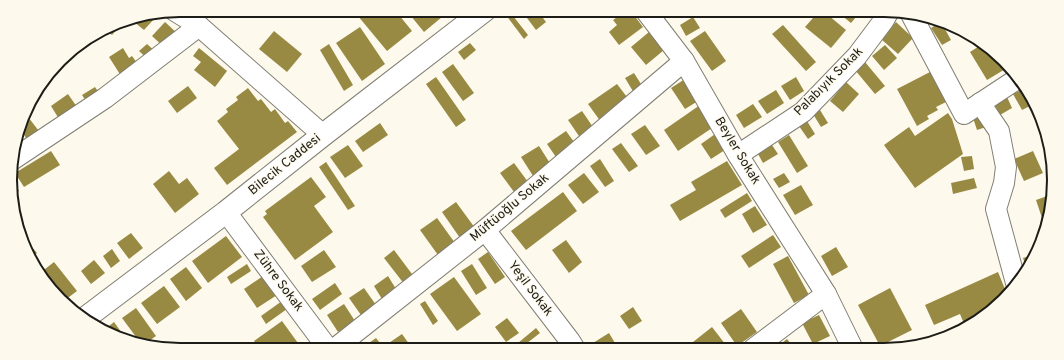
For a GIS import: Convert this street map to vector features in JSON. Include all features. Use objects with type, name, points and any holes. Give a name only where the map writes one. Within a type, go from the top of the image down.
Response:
[{"type":"main road","name":"Bilecik Caddesi","points":[[89,316],[226,212],[323,134],[476,17]]},
{"type":"street","points":[[185,17],[199,26],[323,134]]},
{"type":"street","name":"Beyler Sokak","points":[[650,17],[684,61],[738,155],[826,294],[850,343]]},
{"type":"street","name":"Palabıyık Sokak","points":[[738,155],[802,112],[857,56],[886,17]]},
{"type":"street","points":[[914,20],[964,114],[1013,81]]},
{"type":"street","points":[[19,156],[105,98],[199,26]]},
{"type":"street","name":"Müftüoğlu Sokak","points":[[341,343],[485,230],[684,61]]},
{"type":"street","points":[[980,103],[999,131],[1006,168],[1004,183],[996,208],[1014,278]]},
{"type":"street","name":"Zühre Sokak","points":[[226,212],[324,343]]},
{"type":"street","name":"Yeşil Sokak","points":[[485,230],[571,343]]},
{"type":"street","points":[[761,343],[826,294]]},
{"type":"building","points":[[359,17],[401,17],[412,31],[387,51]]},
{"type":"building","points":[[412,17],[442,17],[424,32]]},
{"type":"building","points":[[508,17],[514,17],[528,35],[524,39]]},
{"type":"building","points":[[526,17],[542,17],[546,22],[536,30]]},
{"type":"building","points":[[617,17],[635,17],[643,27],[619,45],[609,32],[617,25],[613,20]]},
{"type":"building","points":[[693,17],[700,28],[686,36],[680,25]]},
{"type":"building","points":[[814,17],[830,17],[846,30],[831,48],[805,27]]},
{"type":"building","points":[[844,17],[856,17],[851,23]]},
{"type":"building","points":[[154,19],[144,30],[136,24]]},
{"type":"building","points":[[165,22],[178,34],[165,48],[152,36]]},
{"type":"building","points":[[896,22],[913,38],[898,54],[881,39]]},
{"type":"building","points":[[783,25],[816,62],[806,71],[772,34]]},
{"type":"building","points":[[935,26],[945,29],[951,40],[942,45],[931,28]]},
{"type":"building","points":[[360,27],[385,64],[362,81],[336,43]]},
{"type":"building","points":[[116,30],[112,35],[110,33]]},
{"type":"building","points":[[274,31],[302,54],[287,72],[259,49]]},
{"type":"building","points":[[705,31],[726,61],[712,71],[690,41]]},
{"type":"building","points":[[649,32],[664,50],[646,65],[631,47]]},
{"type":"building","points":[[470,43],[476,50],[464,60],[458,52]]},
{"type":"building","points":[[147,44],[157,53],[150,61],[139,51]]},
{"type":"building","points":[[329,44],[353,85],[344,91],[320,50]]},
{"type":"building","points":[[885,45],[897,58],[884,70],[872,56]]},
{"type":"building","points":[[978,47],[1004,70],[987,80],[970,52]]},
{"type":"building","points":[[123,48],[129,58],[132,56],[140,67],[123,79],[109,57]]},
{"type":"building","points":[[199,48],[227,71],[215,87],[194,70],[201,62],[193,56]]},
{"type":"building","points":[[865,62],[885,86],[875,94],[855,70]]},
{"type":"building","points":[[453,64],[474,93],[463,101],[442,72]]},
{"type":"building","points":[[930,72],[946,102],[936,107],[938,110],[927,116],[929,119],[917,126],[897,89]]},
{"type":"building","points":[[634,73],[646,92],[637,98],[625,78]]},
{"type":"building","points":[[436,77],[466,120],[456,127],[426,84]]},
{"type":"building","points":[[796,77],[804,91],[790,100],[781,86]]},
{"type":"building","points":[[685,79],[698,101],[685,109],[671,88]]},
{"type":"building","points":[[846,82],[859,94],[843,112],[830,101]]},
{"type":"building","points":[[617,84],[630,101],[601,122],[588,104]]},
{"type":"building","points":[[188,86],[197,98],[177,113],[168,101]]},
{"type":"building","points":[[95,87],[101,96],[88,104],[82,95]]},
{"type":"building","points":[[248,88],[258,101],[261,99],[271,112],[275,109],[285,123],[288,121],[297,132],[227,185],[214,168],[239,149],[217,121],[228,112],[226,109],[238,100],[236,97]]},
{"type":"building","points":[[776,90],[784,103],[767,114],[758,101]]},
{"type":"building","points":[[1021,90],[1029,106],[1022,110],[1013,94]]},
{"type":"building","points":[[68,94],[77,107],[59,119],[51,106]]},
{"type":"building","points":[[1007,97],[1012,108],[1000,115],[994,103]]},
{"type":"building","points":[[753,104],[762,117],[744,128],[736,115]]},
{"type":"building","points":[[700,105],[715,126],[678,151],[664,130]]},
{"type":"building","points":[[820,110],[828,123],[821,127],[813,114]]},
{"type":"building","points":[[582,111],[595,130],[581,139],[568,120]]},
{"type":"building","points":[[948,113],[952,119],[963,154],[915,188],[884,145],[909,127],[915,136]]},
{"type":"building","points":[[982,115],[986,127],[977,130],[973,118]]},
{"type":"building","points":[[29,118],[42,135],[31,144],[24,135]]},
{"type":"building","points":[[807,121],[815,134],[808,139],[799,126]]},
{"type":"building","points":[[380,123],[388,135],[363,152],[355,141]]},
{"type":"building","points":[[645,125],[660,146],[646,155],[631,134]]},
{"type":"building","points":[[566,131],[577,146],[558,160],[547,144]]},
{"type":"building","points":[[718,132],[728,148],[711,159],[701,144]]},
{"type":"building","points":[[789,135],[808,166],[797,173],[778,142]]},
{"type":"building","points":[[621,143],[638,166],[629,172],[612,149]]},
{"type":"building","points":[[348,145],[363,166],[345,178],[330,157]]},
{"type":"building","points":[[772,145],[778,154],[763,163],[758,154]]},
{"type":"building","points":[[539,146],[553,168],[535,179],[521,157]]},
{"type":"building","points":[[51,151],[60,165],[24,187],[17,176],[17,172]]},
{"type":"building","points":[[1033,151],[1043,173],[1024,181],[1014,159]]},
{"type":"building","points":[[972,156],[974,169],[964,171],[961,157]]},
{"type":"building","points":[[600,159],[614,181],[605,187],[590,166]]},
{"type":"building","points":[[727,161],[742,185],[680,221],[670,205],[696,190],[691,182]]},
{"type":"building","points":[[326,162],[355,206],[348,210],[319,167]]},
{"type":"building","points":[[514,163],[531,186],[517,196],[500,173]]},
{"type":"building","points":[[169,171],[179,184],[187,178],[199,194],[175,213],[153,184]]},
{"type":"building","points":[[584,173],[599,192],[583,204],[568,185]]},
{"type":"building","points":[[784,173],[790,182],[779,188],[773,179]]},
{"type":"building","points":[[311,177],[326,197],[314,206],[333,232],[295,260],[263,217],[267,214],[265,211]]},
{"type":"building","points":[[974,178],[977,188],[953,194],[951,183]]},
{"type":"building","points":[[801,185],[813,205],[795,215],[783,195]]},
{"type":"building","points":[[563,192],[577,211],[526,250],[511,231]]},
{"type":"building","points":[[747,193],[752,201],[725,218],[720,210]]},
{"type":"building","points":[[1046,196],[1042,218],[1042,218],[1036,200]]},
{"type":"building","points":[[456,202],[475,228],[460,238],[442,212]]},
{"type":"building","points":[[755,206],[767,225],[753,233],[742,214]]},
{"type":"building","points":[[437,218],[455,243],[438,255],[420,230]]},
{"type":"building","points":[[131,233],[143,248],[129,259],[117,243]]},
{"type":"building","points":[[773,235],[781,247],[749,268],[741,256]]},
{"type":"building","points":[[226,236],[242,257],[208,283],[192,261]]},
{"type":"building","points":[[566,240],[582,262],[569,273],[552,250]]},
{"type":"building","points":[[31,246],[37,253],[35,254]]},
{"type":"building","points":[[836,247],[848,267],[832,276],[821,256]]},
{"type":"building","points":[[112,249],[120,261],[111,268],[103,256]]},
{"type":"building","points":[[324,250],[336,267],[312,282],[301,266]]},
{"type":"building","points":[[394,250],[415,278],[405,285],[384,258]]},
{"type":"building","points":[[488,252],[505,277],[495,284],[478,259]]},
{"type":"building","points":[[788,256],[809,295],[794,303],[773,264]]},
{"type":"building","points":[[1028,256],[1025,263],[1023,258]]},
{"type":"building","points":[[94,260],[105,273],[91,284],[81,271]]},
{"type":"building","points":[[54,262],[77,291],[68,298],[44,270]]},
{"type":"building","points":[[247,264],[251,271],[231,284],[227,277]]},
{"type":"building","points":[[472,264],[487,288],[476,295],[461,271]]},
{"type":"building","points":[[186,267],[202,288],[186,301],[170,279]]},
{"type":"building","points":[[998,272],[1005,289],[975,316],[963,322],[960,314],[934,325],[925,305]]},
{"type":"building","points":[[263,276],[277,295],[257,308],[244,289]]},
{"type":"building","points":[[388,276],[396,289],[382,299],[374,286]]},
{"type":"building","points":[[454,277],[481,314],[457,331],[430,294]]},
{"type":"building","points":[[335,283],[342,294],[320,310],[312,299]]},
{"type":"building","points":[[164,286],[180,307],[157,324],[141,303]]},
{"type":"building","points":[[364,288],[376,305],[361,315],[349,298]]},
{"type":"building","points":[[890,288],[912,330],[886,343],[878,343],[858,305]]},
{"type":"building","points":[[282,301],[287,309],[266,324],[261,316]]},
{"type":"building","points":[[425,301],[438,321],[433,325],[420,304]]},
{"type":"building","points":[[344,304],[355,321],[338,332],[327,315]]},
{"type":"building","points":[[633,307],[642,321],[629,329],[620,316]]},
{"type":"building","points":[[136,308],[156,336],[150,340],[136,336],[122,318]]},
{"type":"building","points":[[741,309],[757,332],[741,343],[735,343],[721,323]]},
{"type":"building","points":[[819,315],[830,336],[812,343],[802,323]]},
{"type":"building","points":[[507,318],[519,333],[506,342],[495,327]]},
{"type":"building","points":[[282,321],[298,343],[256,343],[254,341]]},
{"type":"building","points":[[114,322],[121,332],[118,331],[109,326]]},
{"type":"building","points":[[712,327],[724,343],[694,343],[693,342]]},
{"type":"building","points":[[536,328],[540,333],[527,343],[518,343]]},
{"type":"building","points":[[609,333],[615,343],[593,343]]},
{"type":"building","points":[[402,334],[408,343],[389,343]]},
{"type":"building","points":[[376,338],[380,343],[369,343]]},
{"type":"building","points":[[787,339],[790,343],[782,343]]}]
